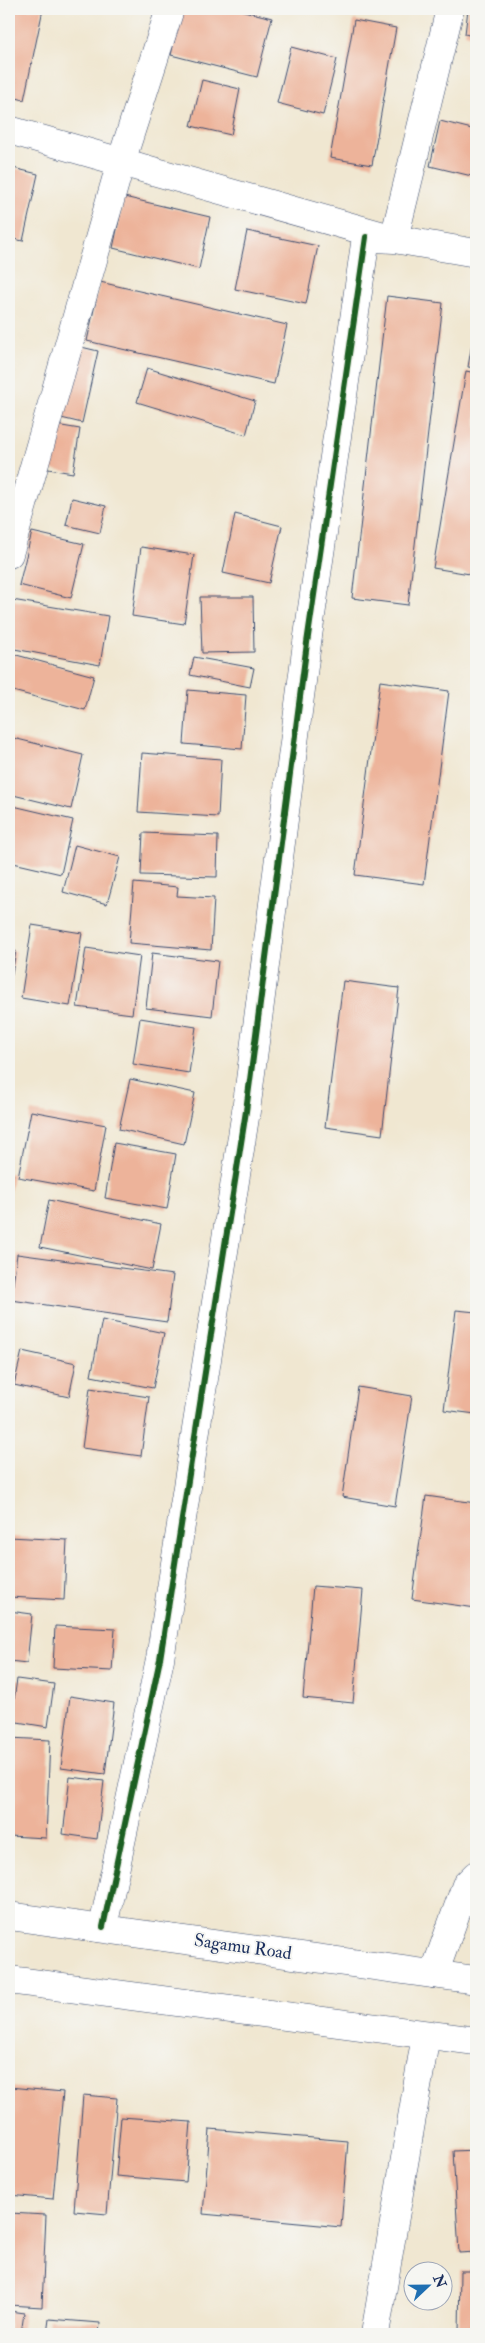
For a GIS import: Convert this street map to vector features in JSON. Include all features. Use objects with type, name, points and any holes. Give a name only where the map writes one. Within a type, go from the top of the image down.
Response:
[{"type":"main road","points":[[9,554],[121,162],[170,9]]},
{"type":"main road","points":[[394,239],[450,9]]},
{"type":"main road","points":[[9,130],[394,239],[476,253]]},
{"type":"main road","points":[[121,162],[366,238],[394,239]]},
{"type":"main road","points":[[103,1927],[160,1658],[243,1131],[309,633],[366,238]]},
{"type":"main road","points":[[434,1974],[466,1885],[476,1875]]},
{"type":"main road","name":"Sagamu Road","points":[[9,1916],[103,1927],[476,1980]]},
{"type":"main road","points":[[9,1980],[476,2042]]},
{"type":"main road","points":[[376,2334],[426,2035]]},
{"type":"building","points":[[9,9],[43,9],[24,100],[9,96]]},
{"type":"building","points":[[182,9],[236,9],[272,18],[257,77],[171,55]]},
{"type":"building","points":[[468,9],[476,9],[476,37],[465,34]]},
{"type":"building","points":[[354,20],[396,28],[372,165],[330,158]]},
{"type":"building","points":[[291,47],[337,59],[323,115],[277,103]]},
{"type":"building","points":[[202,80],[240,89],[231,135],[191,126]]},
{"type":"building","points":[[440,121],[476,130],[476,177],[430,166]]},
{"type":"building","points":[[9,167],[38,174],[23,241],[9,238]]},
{"type":"building","points":[[124,197],[210,217],[199,269],[113,248]]},
{"type":"building","points":[[247,231],[318,246],[306,304],[235,289]]},
{"type":"building","points":[[100,282],[287,325],[274,384],[87,341]]},
{"type":"building","points":[[387,296],[443,303],[408,605],[352,598]]},
{"type":"building","points":[[476,325],[476,368],[468,367]]},
{"type":"building","points":[[73,345],[98,351],[82,423],[57,417]]},
{"type":"building","points":[[147,368],[255,401],[246,435],[137,402]]},
{"type":"building","points":[[466,371],[476,373],[476,575],[433,568]]},
{"type":"building","points":[[50,424],[80,429],[73,473],[42,468]]},
{"type":"building","points":[[72,498],[106,506],[100,533],[66,525]]},
{"type":"building","points":[[235,514],[282,526],[269,583],[223,573]]},
{"type":"building","points":[[32,532],[84,544],[71,598],[19,585]]},
{"type":"building","points":[[141,547],[194,555],[184,624],[132,616]]},
{"type":"building","points":[[200,597],[253,597],[254,652],[202,653]]},
{"type":"building","points":[[12,600],[108,616],[100,665],[9,648],[9,617]]},
{"type":"building","points":[[9,653],[94,676],[85,710],[9,690]]},
{"type":"building","points":[[194,657],[254,668],[250,687],[190,675]]},
{"type":"building","points":[[380,681],[449,691],[424,884],[355,875]]},
{"type":"building","points":[[188,690],[246,695],[242,749],[184,744]]},
{"type":"building","points":[[9,737],[83,755],[71,809],[9,794]]},
{"type":"building","points":[[142,753],[221,759],[218,817],[138,812]]},
{"type":"building","points":[[9,805],[73,820],[61,874],[9,862]]},
{"type":"building","points":[[143,833],[218,836],[217,877],[141,875]]},
{"type":"building","points":[[75,845],[120,857],[107,904],[63,892]]},
{"type":"building","points":[[134,883],[178,887],[177,896],[214,898],[211,950],[129,943]]},
{"type":"building","points":[[32,925],[82,933],[70,1006],[21,998]]},
{"type":"building","points":[[86,948],[140,956],[132,1014],[77,1007]]},
{"type":"building","points":[[9,950],[16,951],[10,984],[9,984]]},
{"type":"building","points":[[152,953],[218,961],[212,1016],[146,1008]]},
{"type":"building","points":[[343,981],[399,988],[382,1135],[325,1127]]},
{"type":"building","points":[[140,1018],[196,1027],[189,1073],[133,1064]]},
{"type":"building","points":[[130,1079],[195,1093],[184,1144],[119,1129]]},
{"type":"building","points":[[31,1111],[106,1125],[94,1191],[18,1177]]},
{"type":"building","points":[[114,1143],[176,1154],[167,1209],[105,1198]]},
{"type":"building","points":[[9,1173],[13,1174],[10,1192],[9,1192]]},
{"type":"building","points":[[49,1200],[161,1224],[152,1270],[40,1247]]},
{"type":"building","points":[[17,1254],[173,1275],[167,1322],[11,1300]]},
{"type":"building","points":[[456,1310],[476,1312],[476,1414],[444,1410]]},
{"type":"building","points":[[102,1320],[164,1333],[153,1388],[91,1376]]},
{"type":"building","points":[[22,1351],[76,1363],[69,1397],[14,1385]]},
{"type":"building","points":[[358,1387],[412,1396],[395,1506],[342,1497]]},
{"type":"building","points":[[90,1388],[149,1397],[141,1456],[82,1448]]},
{"type":"building","points":[[426,1496],[476,1503],[476,1608],[412,1599]]},
{"type":"building","points":[[9,1537],[67,1540],[64,1600],[9,1597]]},
{"type":"building","points":[[313,1586],[363,1590],[353,1703],[303,1698]]},
{"type":"building","points":[[9,1611],[32,1614],[27,1663],[9,1661]]},
{"type":"building","points":[[55,1626],[115,1629],[112,1671],[53,1668]]},
{"type":"building","points":[[17,1679],[54,1684],[48,1727],[11,1721]]},
{"type":"building","points":[[70,1696],[114,1703],[105,1774],[61,1768]]},
{"type":"building","points":[[9,1738],[50,1740],[46,1838],[9,1836]]},
{"type":"building","points":[[70,1777],[104,1781],[97,1839],[63,1834]]},
{"type":"building","points":[[9,2087],[63,2092],[53,2199],[9,2195]]},
{"type":"building","points":[[83,2095],[117,2098],[107,2214],[74,2211]]},
{"type":"building","points":[[121,2117],[191,2122],[186,2182],[116,2176]]},
{"type":"building","points":[[210,2129],[348,2141],[341,2227],[203,2214]]},
{"type":"building","points":[[476,2150],[476,2252],[459,2253],[453,2151]]},
{"type":"building","points":[[9,2213],[46,2215],[42,2307],[9,2305]]},
{"type":"building","points":[[460,2271],[476,2271],[476,2334],[459,2334]]},
{"type":"building","points":[[9,2311],[24,2313],[21,2334],[9,2334]]},
{"type":"building","points":[[49,2319],[100,2323],[99,2334],[47,2334]]},
{"type":"cycle path","points":[[103,1927],[160,1659],[246,1111],[307,643],[366,237]]}]
